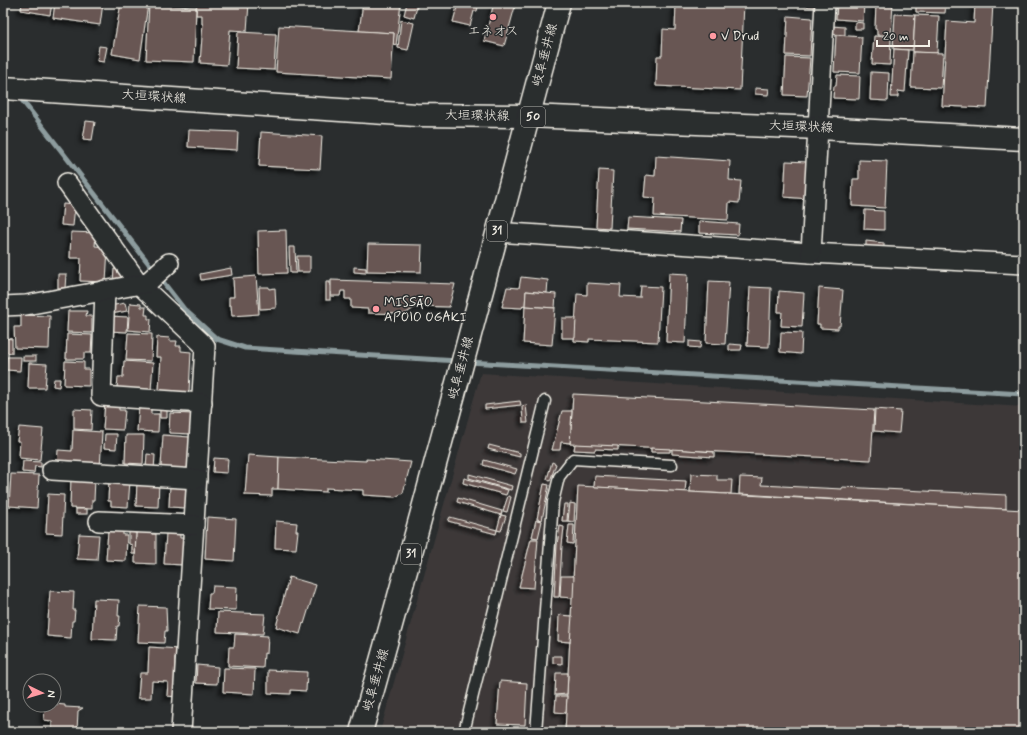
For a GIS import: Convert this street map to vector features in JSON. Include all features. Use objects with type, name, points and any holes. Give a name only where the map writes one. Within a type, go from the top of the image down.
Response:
[{"type":"main road","name":"岐阜垂井線","points":[[361,732],[400,597],[496,232],[559,3]]},
{"type":"main road","name":"大垣環状線","points":[[3,88],[42,89],[416,115],[528,116],[819,128],[1024,139]]},
{"type":"street","points":[[811,253],[825,3]]},
{"type":"street","points":[[67,183],[143,284],[205,346],[181,732]]},
{"type":"street","points":[[496,232],[811,253],[1024,264]]},
{"type":"street","points":[[3,306],[26,305],[143,284],[169,263]]},
{"type":"street","points":[[105,290],[101,396],[202,403]]},
{"type":"street","points":[[52,470],[197,479]]},
{"type":"street","points":[[99,521],[194,525]]},
{"type":"lane","points":[[464,732],[545,401]]},
{"type":"lane","points":[[536,732],[553,502],[559,476],[573,459],[672,465]]},
{"type":"shaded area","points":[[481,373],[1024,407],[1024,732],[380,732]]},
{"type":"building","points":[[22,3],[52,3],[50,15],[21,10]]},
{"type":"building","points":[[55,3],[103,3],[100,25],[53,18]]},
{"type":"building","points":[[121,3],[153,3],[148,4],[140,59],[112,54]]},
{"type":"building","points":[[197,3],[249,3],[247,31],[230,30],[227,65],[200,63],[203,24],[202,15],[196,15]]},
{"type":"building","points":[[363,3],[401,3],[396,45],[393,44],[394,33],[359,31]]},
{"type":"building","points":[[407,3],[418,3],[414,18],[404,15]]},
{"type":"building","points":[[458,3],[479,3],[477,11],[474,11],[470,26],[453,22]]},
{"type":"building","points":[[494,3],[516,3],[504,46],[484,41]]},
{"type":"building","points":[[676,3],[744,3],[740,90],[656,86],[657,56],[662,56],[663,29],[675,30]]},
{"type":"building","points":[[786,3],[815,3],[814,7],[786,5]]},
{"type":"building","points":[[837,3],[864,3],[863,21],[836,19]]},
{"type":"building","points":[[876,3],[893,3],[891,35],[877,35],[877,30],[875,29]]},
{"type":"building","points":[[916,3],[946,3],[945,13],[916,12]]},
{"type":"building","points":[[975,3],[993,3],[987,108],[942,106],[947,21],[974,23]]},
{"type":"building","points":[[149,5],[196,7],[194,62],[146,60]]},
{"type":"building","points":[[895,14],[915,15],[913,50],[893,49]]},
{"type":"building","points":[[915,15],[939,16],[937,53],[913,52]]},
{"type":"building","points":[[788,16],[812,18],[810,56],[786,55]]},
{"type":"building","points":[[401,20],[414,23],[408,50],[398,48]]},
{"type":"building","points":[[855,22],[863,23],[863,29],[855,29]]},
{"type":"building","points":[[279,26],[394,33],[391,79],[276,72]]},
{"type":"building","points":[[831,26],[845,27],[845,35],[831,34]]},
{"type":"building","points":[[238,32],[276,34],[274,70],[236,68]]},
{"type":"building","points":[[836,35],[862,37],[860,73],[834,72]]},
{"type":"building","points":[[874,36],[891,37],[890,65],[872,64]]},
{"type":"building","points":[[99,46],[107,47],[104,62],[97,61]]},
{"type":"building","points":[[894,49],[908,50],[905,92],[898,91],[898,97],[891,97]]},
{"type":"building","points":[[913,52],[943,53],[941,88],[911,87]]},
{"type":"building","points":[[786,57],[810,58],[807,96],[784,95]]},
{"type":"building","points":[[871,72],[889,73],[888,101],[870,100]]},
{"type":"building","points":[[837,75],[860,76],[859,99],[833,98]]},
{"type":"building","points":[[755,88],[769,89],[768,95],[755,94]]},
{"type":"building","points":[[86,121],[95,122],[92,140],[83,139]]},
{"type":"building","points":[[189,130],[238,132],[237,150],[188,147]]},
{"type":"building","points":[[261,132],[322,136],[320,169],[259,166]]},
{"type":"building","points":[[656,156],[730,161],[729,180],[741,181],[739,203],[729,202],[728,220],[654,216],[655,198],[644,197],[646,175],[655,176]]},
{"type":"building","points":[[859,160],[887,161],[885,208],[852,206],[853,179],[859,179]]},
{"type":"building","points":[[786,161],[807,162],[809,199],[784,197]]},
{"type":"building","points":[[599,170],[613,171],[610,228],[596,227]]},
{"type":"building","points":[[63,204],[75,205],[73,226],[61,225]]},
{"type":"building","points":[[865,210],[884,211],[884,230],[864,229]]},
{"type":"building","points":[[628,217],[681,220],[680,232],[627,229]]},
{"type":"building","points":[[699,221],[739,224],[738,235],[699,233]]},
{"type":"building","points":[[286,230],[287,273],[259,274],[258,231]]},
{"type":"building","points":[[71,232],[96,233],[95,246],[108,247],[106,282],[80,281],[81,258],[70,258]]},
{"type":"building","points":[[866,241],[884,243],[884,251],[866,249]]},
{"type":"building","points":[[368,244],[422,245],[421,272],[367,271]]},
{"type":"building","points":[[289,247],[295,247],[296,273],[290,273]]},
{"type":"building","points":[[297,256],[310,256],[310,272],[298,272]]},
{"type":"building","points":[[354,267],[366,268],[366,273],[354,272]]},
{"type":"building","points":[[231,268],[232,275],[201,280],[200,274]]},
{"type":"building","points":[[114,269],[126,270],[126,283],[113,282]]},
{"type":"building","points":[[669,273],[688,274],[685,343],[666,342]]},
{"type":"building","points":[[58,274],[66,274],[65,288],[58,288]]},
{"type":"building","points":[[256,276],[259,314],[232,316],[231,305],[229,305],[229,297],[234,297],[233,278]]},
{"type":"building","points":[[521,277],[548,280],[547,293],[526,291],[525,306],[523,305],[522,308],[502,307],[507,287],[519,288]]},
{"type":"building","points":[[331,280],[455,284],[449,307],[417,306],[405,314],[368,313],[368,309],[351,308],[351,299],[345,299],[345,291],[341,291],[340,296],[331,296]]},
{"type":"building","points":[[709,281],[729,282],[725,344],[706,343]]},
{"type":"building","points":[[326,282],[330,282],[330,300],[326,300]]},
{"type":"building","points":[[587,283],[621,285],[620,297],[640,298],[641,286],[661,287],[658,342],[589,339],[589,342],[574,341],[577,294],[587,295]]},
{"type":"building","points":[[259,287],[269,287],[269,289],[275,288],[276,308],[260,309]]},
{"type":"building","points":[[750,287],[771,288],[769,347],[747,346]]},
{"type":"building","points":[[819,288],[843,290],[840,326],[838,326],[838,329],[820,328],[820,324],[817,324]]},
{"type":"building","points":[[526,291],[556,294],[555,308],[525,306]]},
{"type":"building","points":[[779,291],[804,293],[802,327],[781,326],[782,312],[778,312]]},
{"type":"building","points":[[125,303],[127,311],[111,314],[110,306]]},
{"type":"building","points":[[130,303],[141,304],[141,307],[146,307],[145,315],[148,315],[148,319],[151,319],[150,332],[128,330]]},
{"type":"building","points":[[525,306],[555,308],[552,345],[523,343]]},
{"type":"building","points":[[68,311],[87,311],[86,316],[92,316],[92,333],[67,332]]},
{"type":"building","points":[[21,315],[50,316],[49,349],[15,348],[14,327],[21,327]]},
{"type":"building","points":[[109,316],[128,317],[127,332],[108,331]]},
{"type":"building","points":[[562,318],[576,318],[575,338],[562,338]]},
{"type":"building","points":[[781,332],[802,333],[801,354],[780,352]]},
{"type":"building","points":[[128,333],[152,334],[151,361],[126,360]]},
{"type":"building","points":[[67,334],[92,335],[91,353],[84,353],[84,359],[66,359]]},
{"type":"building","points":[[157,337],[170,338],[170,341],[177,341],[176,346],[181,346],[181,351],[191,352],[189,392],[159,391],[161,357],[156,357]]},
{"type":"building","points":[[6,338],[12,339],[12,353],[5,352]]},
{"type":"building","points":[[689,341],[701,342],[700,348],[689,347]]},
{"type":"building","points":[[729,344],[742,345],[741,350],[729,350]]},
{"type":"building","points":[[23,356],[36,356],[36,361],[23,361]]},
{"type":"building","points":[[7,357],[21,357],[20,371],[6,370]]},
{"type":"building","points":[[65,361],[84,362],[84,369],[89,369],[89,386],[64,385]]},
{"type":"building","points":[[124,361],[153,363],[151,390],[117,388],[118,377],[123,377]]},
{"type":"building","points":[[29,363],[47,364],[45,388],[28,388]]},
{"type":"building","points":[[54,379],[60,379],[59,387],[53,386]]},
{"type":"building","points":[[573,394],[874,410],[871,460],[570,444]]},
{"type":"building","points":[[520,401],[521,405],[485,409],[485,405]]},
{"type":"building","points":[[105,402],[119,402],[119,410],[125,410],[123,430],[103,429]]},
{"type":"building","points":[[160,404],[167,405],[167,418],[160,418]]},
{"type":"building","points":[[526,405],[528,423],[523,423],[522,406]]},
{"type":"building","points":[[139,407],[151,408],[151,414],[159,414],[158,432],[137,431]]},
{"type":"building","points":[[74,409],[92,410],[91,430],[74,429]]},
{"type":"building","points":[[875,409],[901,411],[899,433],[874,431]]},
{"type":"building","points":[[562,411],[572,411],[570,443],[561,442],[560,450],[552,450]]},
{"type":"building","points":[[170,413],[193,414],[191,434],[169,433]]},
{"type":"building","points":[[19,427],[43,429],[40,460],[19,458],[20,441],[17,441]]},
{"type":"building","points":[[73,430],[102,432],[100,469],[57,467],[58,450],[72,451]]},
{"type":"building","points":[[105,434],[117,434],[116,449],[104,448]]},
{"type":"building","points":[[126,435],[144,435],[143,464],[125,463]]},
{"type":"building","points":[[163,435],[190,437],[188,469],[161,467]]},
{"type":"building","points":[[575,444],[618,446],[618,450],[574,450]]},
{"type":"building","points":[[489,445],[520,453],[520,457],[488,449]]},
{"type":"building","points":[[651,448],[670,449],[670,452],[651,452]]},
{"type":"building","points":[[672,449],[714,452],[714,457],[672,454]]},
{"type":"building","points":[[147,454],[155,455],[154,470],[146,469]]},
{"type":"building","points":[[248,455],[279,457],[278,489],[272,489],[272,496],[245,495]]},
{"type":"building","points":[[279,457],[366,461],[366,459],[411,462],[403,493],[395,497],[363,495],[363,490],[326,488],[326,492],[278,489]]},
{"type":"building","points":[[214,458],[228,459],[227,473],[213,472]]},
{"type":"building","points":[[484,460],[517,469],[515,474],[483,465]]},
{"type":"building","points":[[23,461],[41,462],[41,467],[35,466],[34,473],[22,472]]},
{"type":"building","points":[[552,462],[556,464],[550,481],[547,479]]},
{"type":"building","points":[[11,474],[39,475],[37,508],[9,506]]},
{"type":"building","points":[[469,474],[512,486],[511,490],[469,478]]},
{"type":"building","points":[[691,474],[717,475],[717,480],[732,480],[731,494],[690,492]]},
{"type":"building","points":[[595,476],[686,481],[685,492],[594,487]]},
{"type":"building","points":[[71,477],[95,479],[92,509],[70,508]]},
{"type":"building","points":[[740,477],[762,478],[761,485],[842,489],[842,487],[1006,495],[1006,509],[739,494]]},
{"type":"building","points":[[464,478],[508,490],[506,495],[463,483]]},
{"type":"building","points":[[109,480],[130,481],[128,507],[111,506],[111,501],[108,501]]},
{"type":"building","points":[[137,481],[159,482],[158,507],[136,506]]},
{"type":"building","points":[[544,484],[549,485],[542,520],[537,519]]},
{"type":"building","points":[[170,485],[187,486],[186,508],[169,507]]},
{"type":"building","points":[[578,486],[1024,510],[1024,732],[565,732]]},
{"type":"building","points":[[48,494],[64,495],[62,534],[46,533]]},
{"type":"building","points":[[508,496],[511,497],[507,512],[503,511]]},
{"type":"building","points":[[458,498],[502,511],[501,515],[457,502]]},
{"type":"building","points":[[570,503],[575,504],[574,522],[568,521]]},
{"type":"building","points":[[564,504],[568,504],[567,521],[562,521]]},
{"type":"building","points":[[76,509],[87,509],[87,514],[76,514]]},
{"type":"building","points":[[501,515],[506,516],[501,531],[497,530]]},
{"type":"building","points":[[207,517],[236,519],[234,561],[205,559]]},
{"type":"building","points":[[450,517],[497,530],[496,534],[448,521]]},
{"type":"building","points":[[536,520],[542,521],[538,538],[532,537]]},
{"type":"building","points":[[276,521],[297,523],[296,531],[298,531],[296,549],[275,548]]},
{"type":"building","points":[[569,525],[574,525],[573,544],[567,543]]},
{"type":"building","points":[[560,526],[564,527],[559,597],[554,597],[557,545]]},
{"type":"building","points":[[108,530],[123,530],[123,535],[127,535],[126,561],[106,560]]},
{"type":"building","points":[[136,531],[152,532],[152,534],[156,534],[156,564],[135,563]]},
{"type":"building","points":[[129,532],[136,533],[135,554],[132,554],[132,545],[129,544]]},
{"type":"building","points":[[166,533],[180,533],[180,538],[186,538],[184,565],[164,564]]},
{"type":"building","points":[[79,534],[99,535],[97,560],[77,559]]},
{"type":"building","points":[[531,539],[538,539],[534,588],[519,587]]},
{"type":"building","points":[[561,576],[574,576],[573,598],[560,597]]},
{"type":"building","points":[[289,577],[316,585],[300,634],[276,627]]},
{"type":"building","points":[[213,586],[237,587],[236,610],[208,609],[209,593],[212,593]]},
{"type":"building","points":[[50,591],[74,592],[73,610],[75,610],[74,621],[72,621],[71,638],[47,636]]},
{"type":"building","points":[[94,599],[119,600],[118,616],[120,616],[119,626],[117,626],[116,640],[92,639]]},
{"type":"building","points":[[140,606],[166,607],[167,631],[165,631],[164,643],[138,642]]},
{"type":"building","points":[[218,612],[265,614],[263,634],[217,632]]},
{"type":"building","points":[[559,615],[572,616],[570,642],[558,641]]},
{"type":"building","points":[[235,634],[268,636],[267,654],[264,653],[263,668],[228,666],[229,647],[234,647]]},
{"type":"building","points":[[149,647],[180,649],[180,657],[175,657],[175,669],[179,670],[176,697],[167,696],[168,682],[152,681],[151,698],[138,698],[140,673],[148,673]]},
{"type":"building","points":[[553,656],[562,656],[562,664],[553,663]]},
{"type":"building","points":[[197,665],[218,667],[217,684],[196,683]]},
{"type":"building","points":[[224,668],[255,669],[254,694],[223,692]]},
{"type":"building","points":[[268,670],[307,672],[306,691],[291,690],[291,694],[268,693]]},
{"type":"building","points":[[556,673],[568,673],[567,694],[555,695]]},
{"type":"building","points":[[500,681],[527,683],[525,725],[497,724]]},
{"type":"building","points":[[556,696],[567,696],[566,713],[555,712]]},
{"type":"building","points":[[62,705],[65,705],[65,707],[83,708],[78,711],[77,731],[52,732],[52,721],[44,720],[44,713],[62,713]]},
{"type":"waterway","points":[[18,95],[184,309],[217,339],[245,348],[458,361]]},
{"type":"waterway","points":[[468,362],[1024,394]]},
{"type":"place","name":"エネオス","points":[[493,17]]},
{"type":"place","name":"V Drud","points":[[713,36]]},
{"type":"place","name":"MISSĀO APOIO OGAKI","points":[[376,309]]}]
